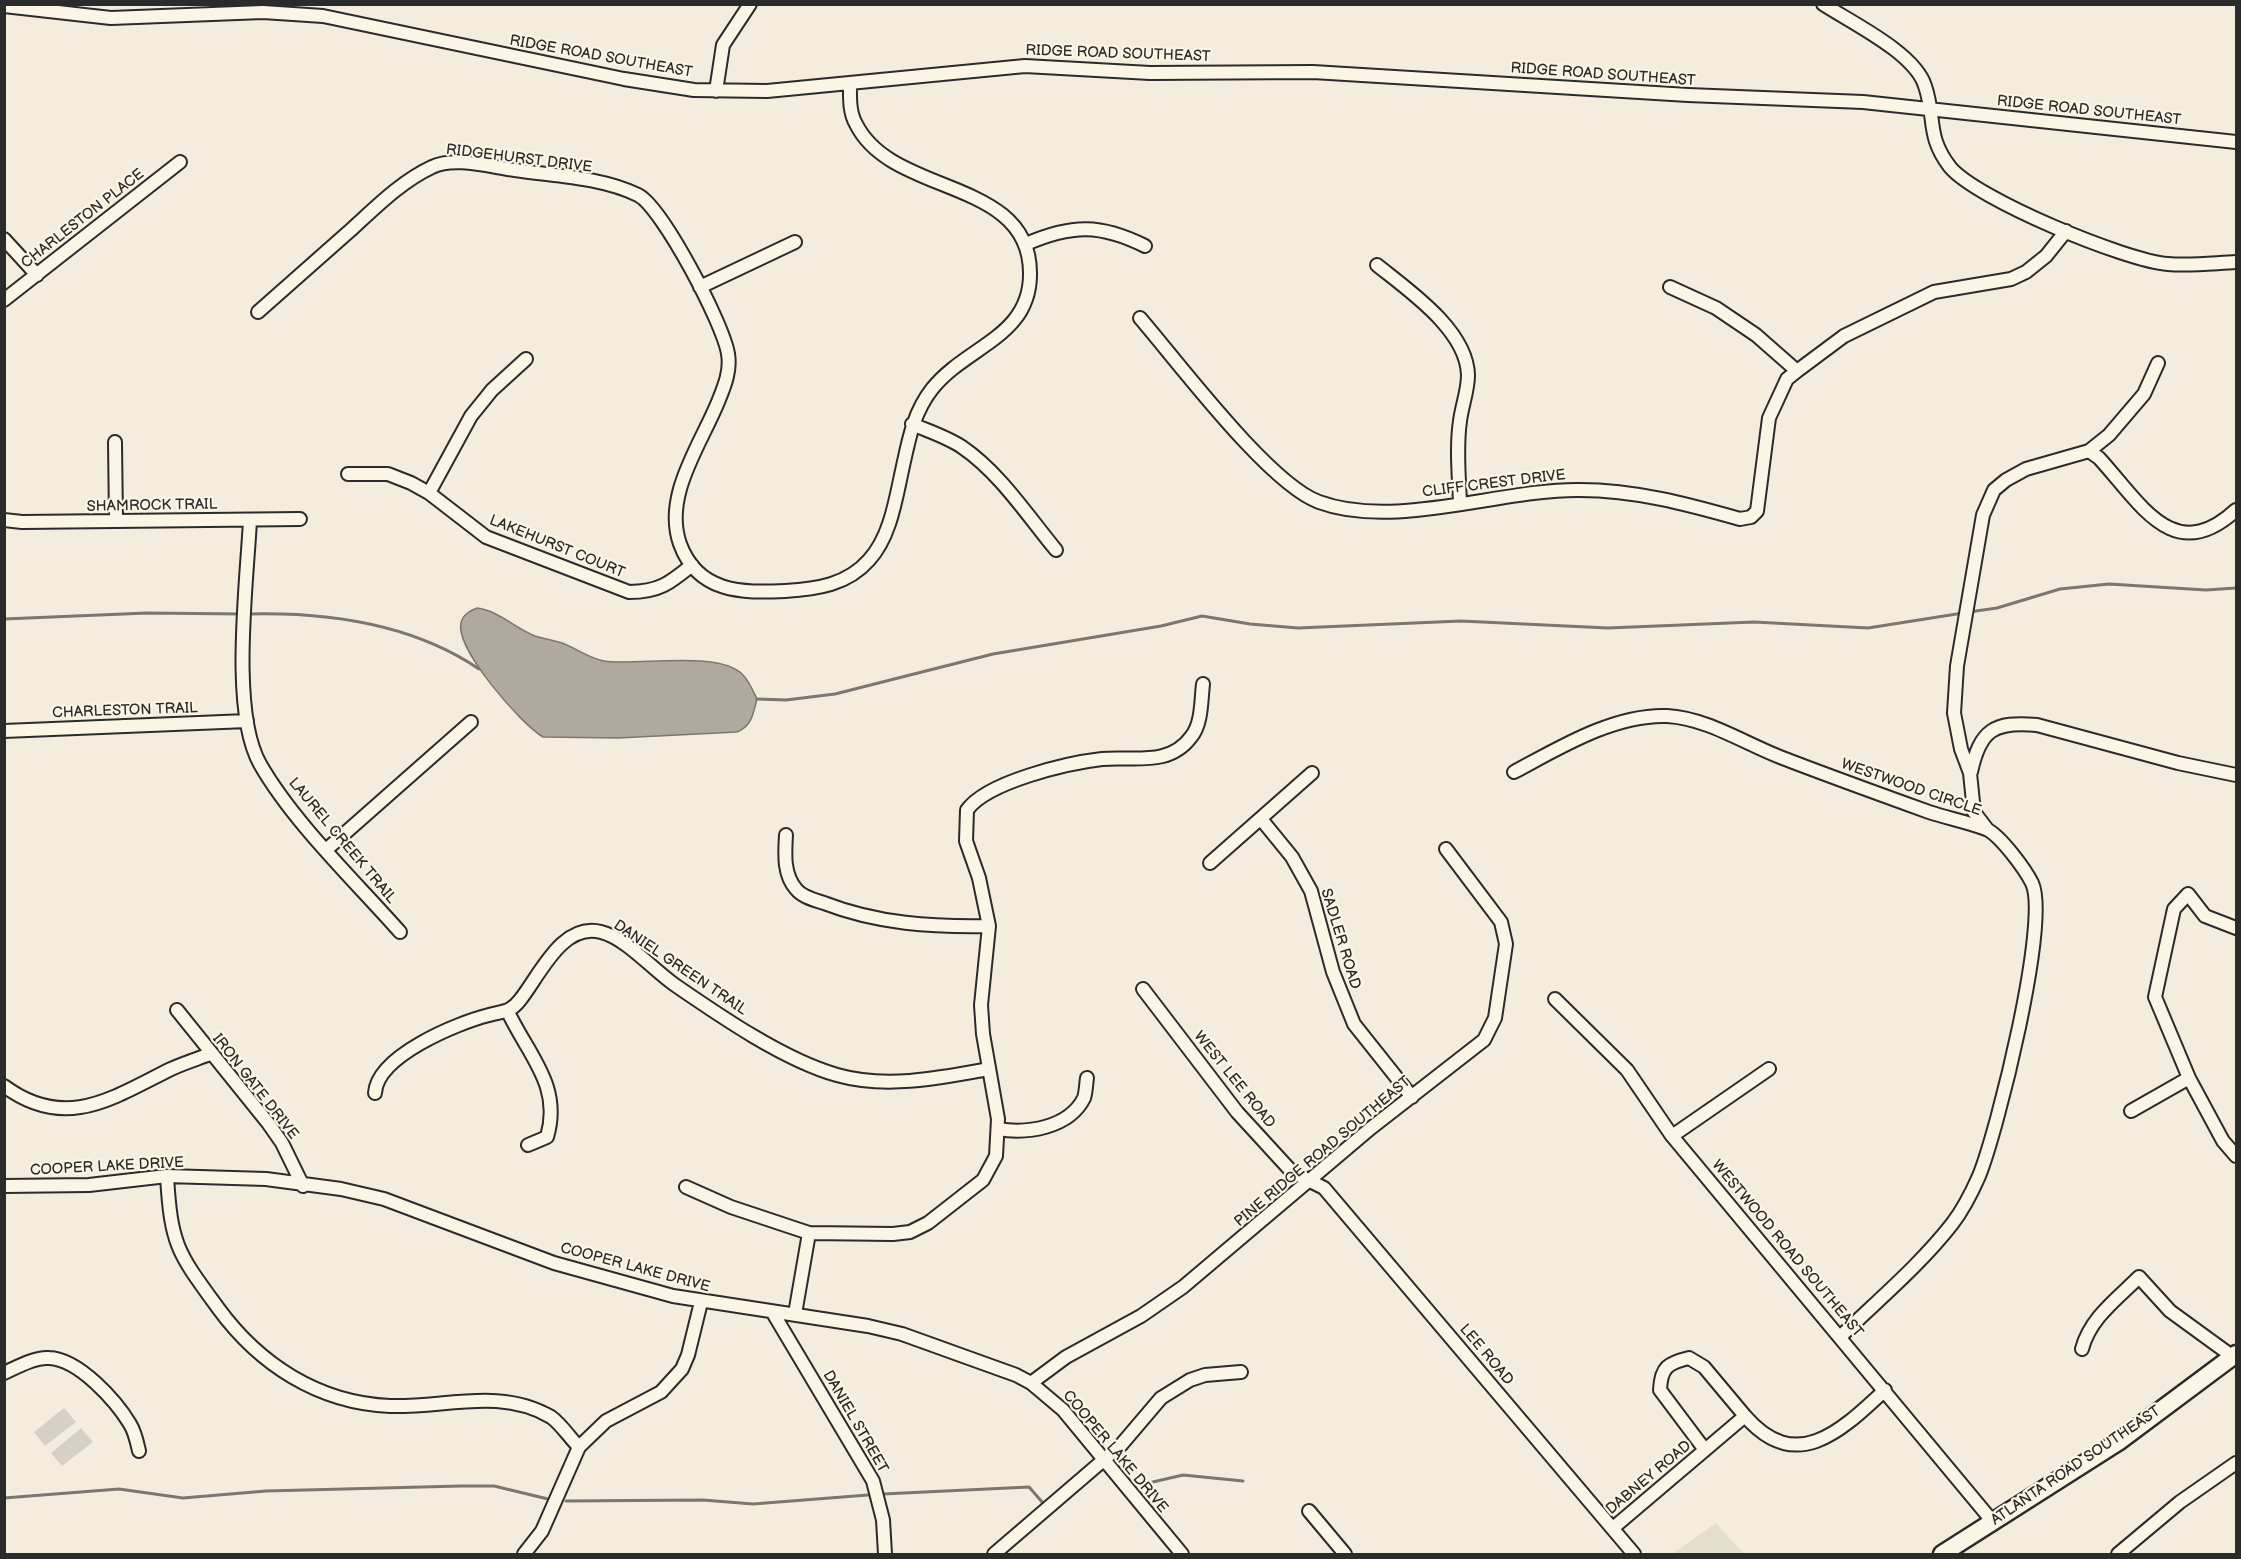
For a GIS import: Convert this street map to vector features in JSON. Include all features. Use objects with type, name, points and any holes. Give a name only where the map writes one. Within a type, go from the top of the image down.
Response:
[{"type":"main road","name":"ATLANTA ROAD SOUTHEAST","points":[[1942,1554],[2118,1442],[2236,1359]]},
{"type":"street","points":[[716,91],[723,45],[750,4]]},
{"type":"street","points":[[1823,4],[1906,59],[1925,86],[1933,137],[1952,170],[1980,192],[2093,244],[2148,261],[2168,264],[2236,262]]},
{"type":"street","name":"RIDGE ROAD SOUTHEAST","points":[[4,6],[111,18],[263,12],[323,16],[624,79],[716,91],[766,92],[1025,66],[1150,73],[1313,72],[1929,108],[2236,142]]},
{"type":"street","name":"RIDGEHURST DRIVE","points":[[258,312],[385,200],[437,164],[465,164],[588,180],[641,196],[658,217],[700,287],[725,339],[729,371],[678,494],[675,526],[682,550],[692,565],[717,585],[748,593],[814,589],[846,579],[871,559],[880,545],[891,514],[912,424],[924,399],[945,375],[1015,323],[1024,309],[1030,278],[1026,244],[1018,229],[1003,214],[980,201],[902,167],[875,150],[855,124],[850,105],[850,83]]},
{"type":"street","name":"CHARLESTON PLACE","points":[[4,300],[180,162]]},
{"type":"street","points":[[1026,244],[1052,233],[1073,228],[1101,229],[1126,236],[1145,246]]},
{"type":"street","name":"CLIFF CREST DRIVE","points":[[1140,318],[1252,448],[1286,481],[1318,502],[1352,510],[1383,510],[1579,489],[1667,499],[1740,519],[1751,517],[1757,511],[1769,418],[1787,379],[1844,336],[1934,292],[2011,279],[2026,272],[2046,256],[2066,231]]},
{"type":"street","points":[[4,238],[37,275]]},
{"type":"street","points":[[700,287],[795,242]]},
{"type":"street","points":[[1377,265],[1429,308],[1450,331],[1463,356],[1468,374],[1460,421],[1460,503]]},
{"type":"street","points":[[1670,287],[1716,308],[1756,335],[1797,371]]},
{"type":"street","points":[[429,493],[471,416],[492,390],[526,359]]},
{"type":"street","points":[[1987,829],[1974,812],[1970,773],[1961,749],[1954,713],[1957,666],[1983,515],[1994,490],[2006,480],[2026,469],[2089,451],[2128,416],[2144,394],[2158,363]]},
{"type":"street","points":[[912,424],[960,446],[976,459],[998,480],[1056,550]]},
{"type":"street","points":[[115,442],[116,521]]},
{"type":"street","points":[[2089,451],[2160,525],[2183,534],[2204,532],[2219,526],[2236,510]]},
{"type":"street","name":"LAKEHURST COURT","points":[[348,474],[388,474],[429,493],[486,537],[629,592],[652,592],[673,581],[692,565]]},
{"type":"street","name":"SHAMROCK TRAIL","points":[[4,520],[22,522],[300,519]]},
{"type":"street","name":"LAUREL CREEK TRAIL","points":[[250,520],[242,684],[247,721],[259,762],[296,814],[400,932]]},
{"type":"street","points":[[686,1187],[731,1207],[809,1233],[893,1234],[910,1232],[928,1223],[983,1180],[996,1156],[999,1129],[981,1005],[989,926],[979,878],[966,842],[964,820],[971,804],[1002,786],[1062,767],[1099,759],[1158,759],[1175,752],[1192,736],[1196,727],[1203,684]]},
{"type":"street","name":"WESTWOOD CIRCLE","points":[[1514,772],[1601,729],[1635,719],[1667,716],[1696,723],[1929,812],[1987,829],[2019,864],[2033,885],[2037,907],[2032,950],[1999,1115],[1978,1177],[1953,1222],[1921,1259],[1840,1337]]},
{"type":"street","name":"CHARLESTON TRAIL","points":[[4,731],[247,721]]},
{"type":"street","points":[[327,849],[471,722]]},
{"type":"street","points":[[1970,773],[1976,747],[1987,733],[2000,726],[2016,723],[2037,725],[2178,763],[2236,775]]},
{"type":"street","points":[[1210,863],[1312,773]]},
{"type":"street","name":"SADLER ROAD","points":[[1261,819],[1292,857],[1311,891],[1333,972],[1354,1024],[1412,1097]]},
{"type":"street","points":[[786,835],[787,868],[796,889],[806,896],[834,907],[919,926],[989,926]]},
{"type":"street","name":"PINE RIDGE ROAD SOUTHEAST","points":[[1031,1383],[1066,1357],[1141,1316],[1184,1287],[1484,1040],[1495,1018],[1506,944],[1501,922],[1446,849]]},
{"type":"street","points":[[2236,928],[2205,916],[2188,894],[2174,909],[2155,997],[2189,1078],[2223,1141],[2236,1156]]},
{"type":"street","name":"DANIEL GREEN TRAIL","points":[[508,1012],[519,1003],[557,948],[568,938],[587,930],[612,936],[709,1010],[770,1044],[837,1075],[907,1081],[948,1078],[989,1069]]},
{"type":"street","name":"WEST LEE ROAD","points":[[1143,989],[1237,1112],[1292,1172],[1310,1181]]},
{"type":"street","name":"WESTWOOD ROAD SOUTHEAST","points":[[1555,999],[1627,1070],[1672,1136],[1993,1522]]},
{"type":"street","name":"IRON GATE DRIVE","points":[[177,1010],[187,1019],[210,1054],[273,1130],[303,1186]]},
{"type":"street","points":[[375,1093],[375,1084],[385,1071],[414,1047],[432,1036],[490,1014],[508,1012],[540,1070],[551,1100],[552,1118],[547,1137],[528,1145]]},
{"type":"street","points":[[4,1086],[28,1101],[38,1104],[84,1107],[104,1103],[172,1068],[210,1054]]},
{"type":"street","points":[[1672,1136],[1769,1069]]},
{"type":"street","points":[[999,1129],[1032,1131],[1064,1118],[1084,1098],[1087,1078]]},
{"type":"street","points":[[2131,1111],[2189,1078]]},
{"type":"street","points":[[167,1176],[172,1234],[186,1265],[239,1333],[267,1362],[296,1382],[339,1397],[389,1406],[481,1400],[517,1404],[552,1418],[579,1447]]},
{"type":"street","name":"COOPER LAKE DRIVE","points":[[4,1186],[89,1185],[167,1176],[266,1179],[303,1186],[340,1189],[384,1199],[554,1263],[700,1302],[795,1314],[902,1334],[1002,1368],[1031,1383],[1063,1410],[1182,1554]]},
{"type":"street","name":"LEE ROAD","points":[[1310,1181],[1324,1188],[1634,1554]]},
{"type":"street","points":[[795,1314],[809,1233]]},
{"type":"street","points":[[2082,1349],[2086,1332],[2094,1320],[2139,1277],[2170,1311],[2236,1359]]},
{"type":"street","points":[[524,1554],[542,1531],[579,1447],[606,1421],[647,1401],[671,1383],[688,1355],[700,1302]]},
{"type":"street","name":"DANIEL STREET","points":[[773,1313],[851,1439],[873,1481],[883,1520],[885,1554]]},
{"type":"street","points":[[4,1373],[50,1352],[99,1386],[131,1426],[139,1451]]},
{"type":"street","name":"DABNEY ROAD","points":[[1705,1450],[1660,1390],[1661,1375],[1672,1362],[1689,1358],[1704,1367],[1745,1416],[1766,1436],[1781,1443],[1801,1446],[1826,1439],[1885,1390]]},
{"type":"street","points":[[994,1554],[1105,1460],[1132,1434],[1161,1398],[1177,1387],[1205,1374],[1241,1372]]},
{"type":"street","name":"DABNEY ROAD","points":[[1613,1528],[1745,1416]]},
{"type":"street","points":[[2118,1554],[2180,1502],[2236,1464]]},
{"type":"street","points":[[1309,1511],[1345,1554]]},
{"type":"shaded area","points":[[477,608],[500,616],[535,636],[562,643],[604,661],[677,660],[716,663],[732,667],[745,677],[757,699],[751,719],[737,732],[618,738],[543,737],[506,702],[468,650],[462,635],[461,623],[465,615]]},
{"type":"shaded area","points":[[64,1408],[76,1422],[45,1446],[34,1432]]},
{"type":"shaded area","points":[[81,1428],[93,1442],[62,1466],[51,1453]]},
{"type":"shaded area","points":[[1716,1523],[1744,1554],[1672,1554]]},
{"type":"waterway","points":[[1969,612],[1997,608],[2060,589],[2109,584],[2206,590],[2236,588]]},
{"type":"waterway","points":[[4,619],[147,613],[241,614]]},
{"type":"waterway","points":[[757,699],[786,700],[835,694],[993,654],[1161,626],[1202,616],[1250,624],[1298,628],[1461,621],[1608,628],[1754,622],[1868,628],[1963,613]]},
{"type":"waterway","points":[[248,614],[308,615],[368,624],[425,641],[453,653],[479,669]]},
{"type":"waterway","points":[[1144,1484],[1183,1475],[1243,1481]]},
{"type":"waterway","points":[[4,1498],[119,1489],[183,1498],[266,1491],[494,1486],[548,1499]]},
{"type":"waterway","points":[[883,1494],[1029,1487],[1043,1503]]},
{"type":"waterway","points":[[566,1501],[703,1500],[753,1504],[868,1495]]}]
